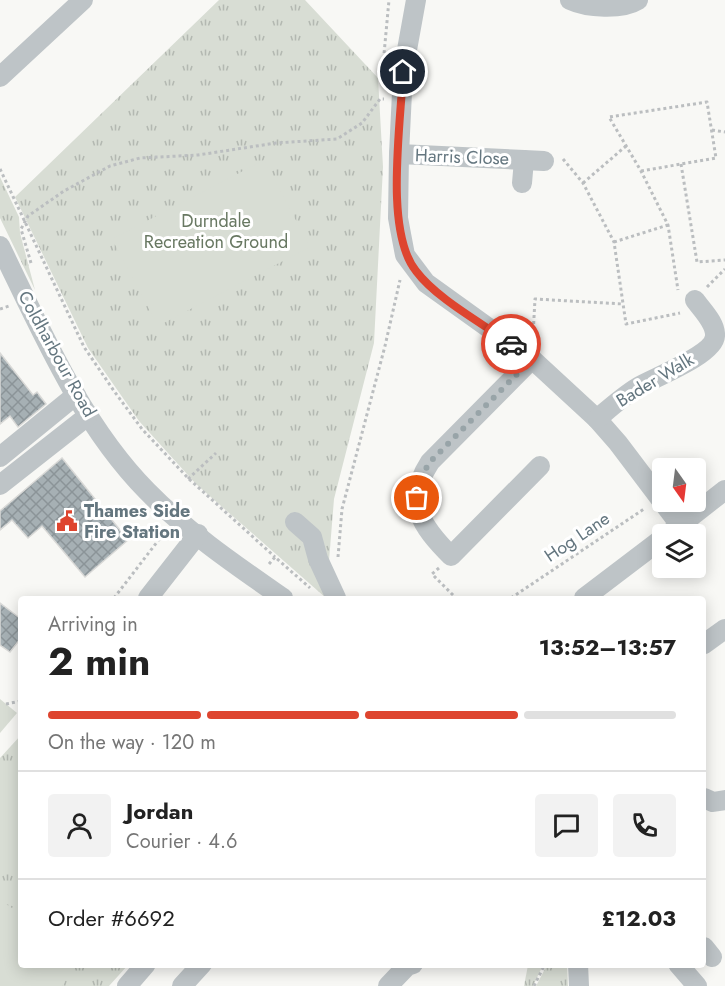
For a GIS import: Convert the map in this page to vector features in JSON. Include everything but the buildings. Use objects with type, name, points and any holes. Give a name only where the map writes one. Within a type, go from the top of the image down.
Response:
[{"type":"street","points":[[0,77],[83,0]]},
{"type":"street","points":[[405,255],[398,218],[399,154],[403,72],[416,0]]},
{"type":"street","points":[[570,0],[578,4],[628,6],[638,0]]},
{"type":"street","name":"Harris Close","points":[[399,154],[544,161]]},
{"type":"street","name":"Harris Close","points":[[522,183],[524,160]]},
{"type":"street","name":"Coldharbour Road","points":[[0,246],[76,395],[124,465],[176,517],[280,596]]},
{"type":"street","name":"Bader Walk","points":[[405,255],[426,283],[532,359],[597,419],[652,488]]},
{"type":"street","name":"Bader Walk","points":[[597,419],[639,387],[691,361],[714,341],[715,334],[711,323],[685,301]]},
{"type":"street","points":[[532,359],[430,462],[420,478],[417,498],[419,515],[427,532],[451,556],[540,466]]},
{"type":"street","points":[[0,458],[76,395]]},
{"type":"street","points":[[0,485],[89,415]]},
{"type":"street","points":[[682,524],[725,490]]},
{"type":"street","points":[[295,522],[312,537],[318,559],[335,596]]},
{"type":"street","points":[[150,596],[198,534]]},
{"type":"street","points":[[587,596],[652,546]]},
{"type":"street","points":[[706,643],[725,629]]},
{"type":"street","points":[[706,799],[712,802],[725,800]]},
{"type":"street","points":[[128,986],[143,968]]},
{"type":"street","points":[[182,986],[198,968]]},
{"type":"street","points":[[388,986],[405,968]]},
{"type":"street","points":[[578,968],[579,986]]},
{"type":"street","points":[[681,968],[697,986]]},
{"type":"path","points":[[33,269],[21,229],[24,221],[64,191],[124,162],[216,153],[276,143],[337,139],[362,123],[380,99],[384,99]]},
{"type":"path","points":[[544,161],[558,154],[583,183],[614,242],[626,324],[685,301],[668,225],[641,171],[609,117],[707,102],[716,158],[641,171]]},
{"type":"path","points":[[712,130],[725,132]]},
{"type":"path","points":[[583,183],[626,146]]},
{"type":"path","points":[[681,164],[697,262],[725,260]]},
{"type":"path","points":[[0,169],[84,347],[142,429],[188,479],[315,592]]},
{"type":"path","points":[[614,242],[668,225]]},
{"type":"path","points":[[339,564],[342,509],[386,346],[405,255]]},
{"type":"path","points":[[710,284],[725,269]]},
{"type":"path","points":[[532,359],[536,299],[623,304]]},
{"type":"path","points":[[188,479],[216,453]]},
{"type":"path","name":"Hog Lane","points":[[514,596],[652,504]]},
{"type":"path","points":[[116,596],[176,517]]},
{"type":"path","points":[[451,556],[432,574],[454,596]]},
{"type":"path","points":[[257,580],[275,557]]},
{"type":"path","points":[[6,704],[18,702]]},
{"type":"path","points":[[534,986],[543,968]]},
{"type":"green space","name":"Durndale Recreation Ground","points":[[219,0],[305,0],[378,78],[383,167],[374,343],[334,499],[326,596],[196,484],[139,421],[88,348],[15,197]]},
{"type":"green space","points":[[264,160],[310,247],[158,326],[112,239]]},
{"type":"green space","points":[[0,177],[19,217],[20,233],[35,290],[0,218]]},
{"type":"green space","points":[[0,699],[17,713],[0,733]]},
{"type":"green space","points":[[18,738],[18,968],[125,968],[109,986],[0,986],[0,758]]},
{"type":"green space","points":[[18,754],[18,875],[0,859],[0,773]]},
{"type":"green space","points":[[0,900],[18,912],[18,968],[74,968],[62,986],[0,986]]},
{"type":"green space","points":[[527,968],[542,968],[533,986],[524,986]]},
{"type":"green space","points":[[545,968],[567,968],[568,986],[536,986]]},
{"type":"way so far","points":[[417,498],[420,478],[430,462],[532,359],[511,344]]},
{"type":"place","name":"Thames Side Fire Station","points":[[67,521]]},
{"type":"route","points":[[403,72],[398,218],[405,255],[426,283],[511,344]]}]
